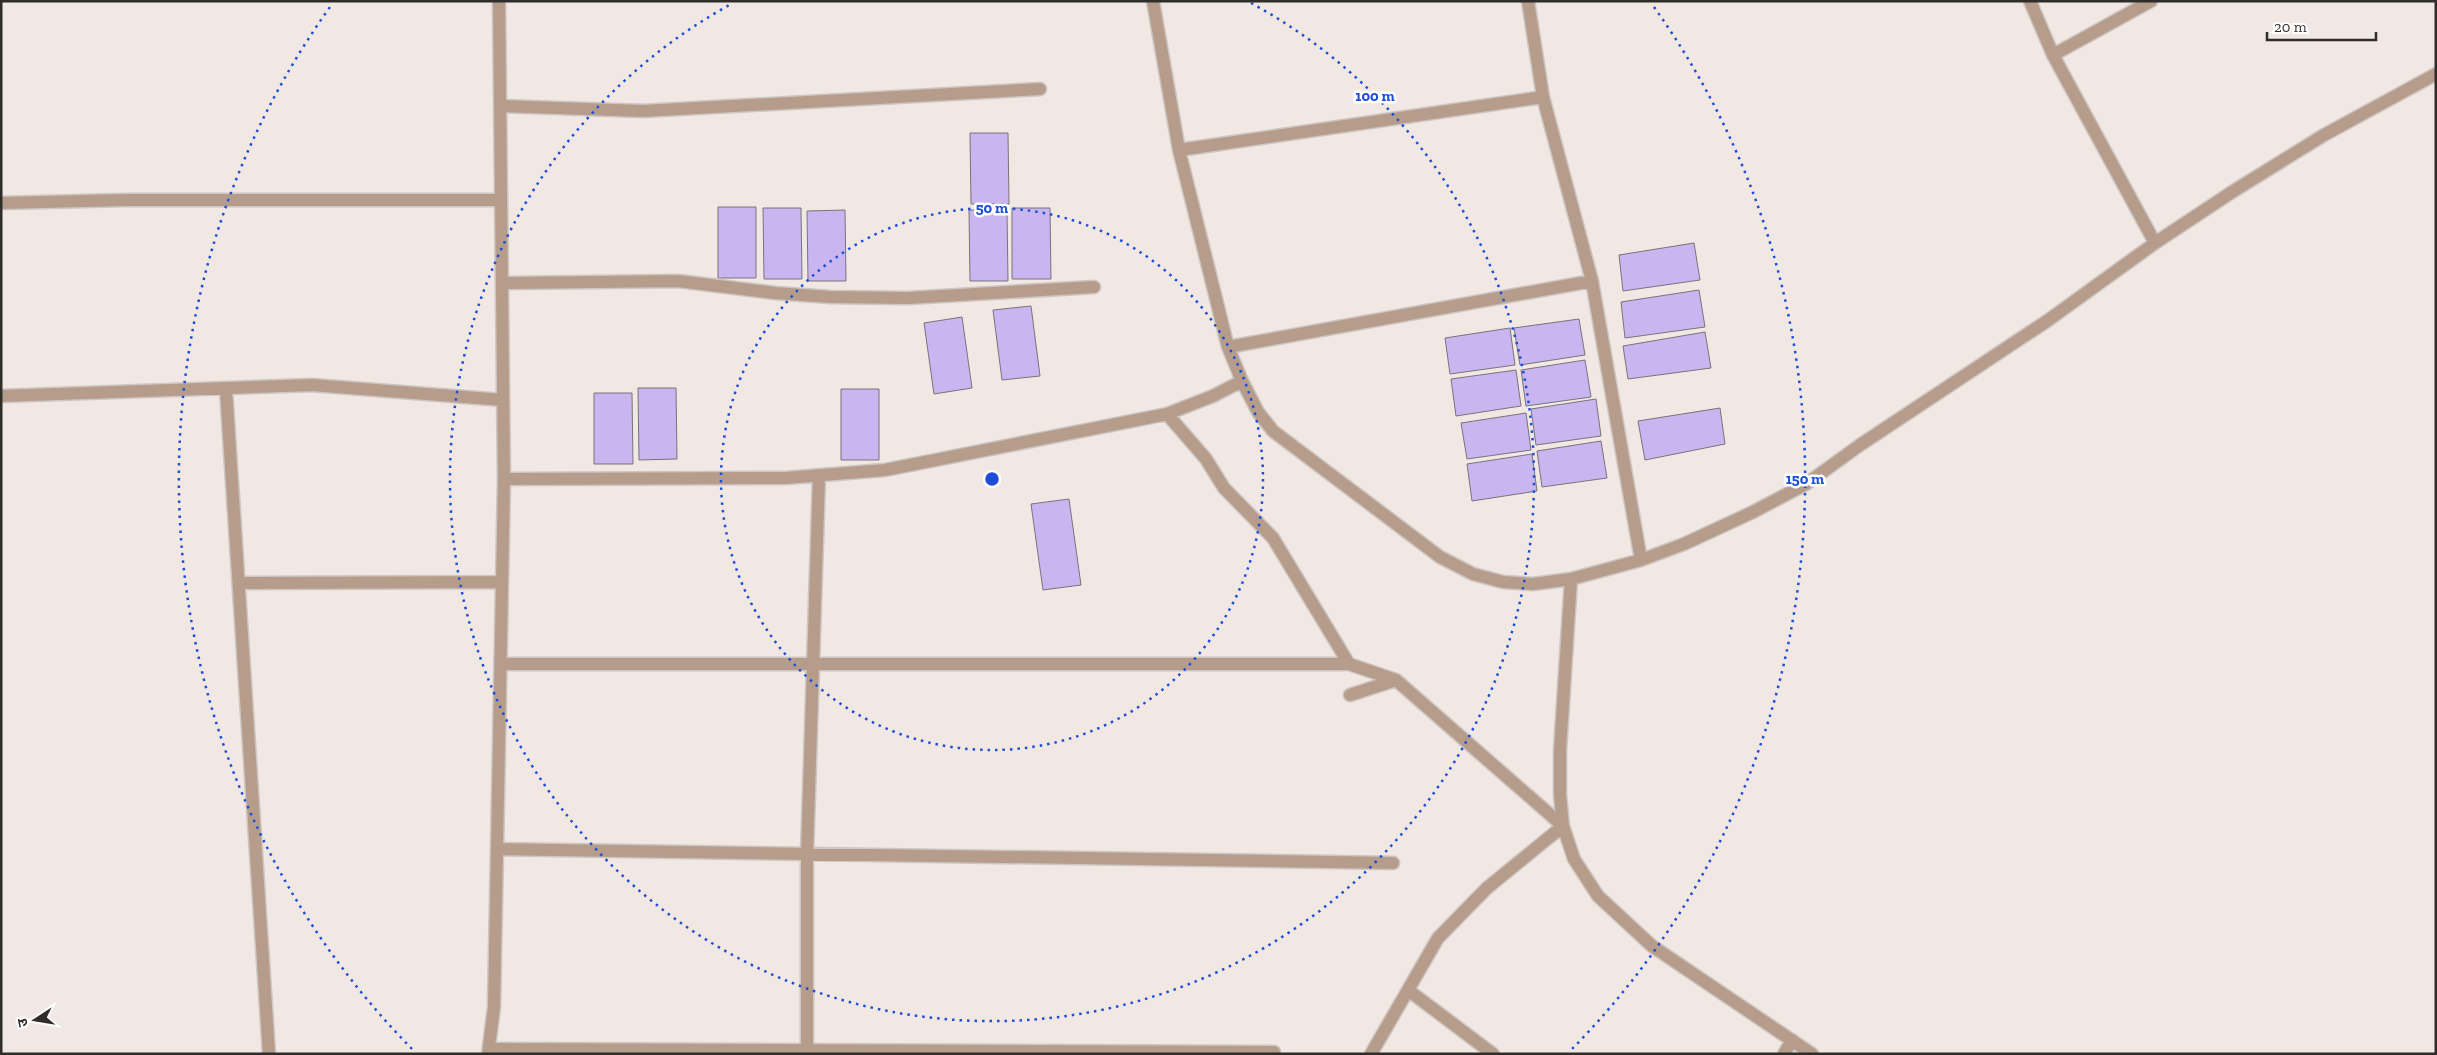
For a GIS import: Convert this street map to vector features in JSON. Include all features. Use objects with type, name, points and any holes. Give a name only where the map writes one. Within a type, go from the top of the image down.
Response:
[{"type":"street","points":[[499,1],[504,479],[494,1007],[488,1051],[1274,1052]]},
{"type":"street","points":[[1153,1],[1179,150],[1228,347],[1242,381],[1258,412],[1274,431],[1440,557],[1473,574],[1502,582],[1532,584],[1571,578],[1641,560],[1684,544],[1753,512],[1806,484],[1860,445],[2048,321],[2155,243],[2324,135],[2436,74]]},
{"type":"street","points":[[1528,1],[1543,97],[1592,281],[1641,560]]},
{"type":"street","points":[[2030,1],[2053,55],[2155,243]]},
{"type":"street","points":[[2053,55],[2152,1]]},
{"type":"street","points":[[500,106],[643,112],[1040,88]]},
{"type":"street","points":[[1179,150],[1543,97]]},
{"type":"street","points":[[1,203],[125,200],[501,200]]},
{"type":"street","points":[[502,283],[678,281],[775,294],[898,298],[1094,287]]},
{"type":"street","points":[[1228,347],[1592,281]]},
{"type":"street","points":[[504,479],[819,477],[885,470],[1168,414],[1213,396],[1242,381]]},
{"type":"street","points":[[1,396],[312,385],[504,400]]},
{"type":"street","points":[[226,389],[269,1054]]},
{"type":"street","points":[[1168,414],[1206,459],[1224,488],[1274,538],[1349,664]]},
{"type":"street","points":[[807,1052],[807,854],[819,477]]},
{"type":"street","points":[[1571,578],[1560,750],[1560,795],[1563,826],[1574,859],[1598,896],[1652,946],[1812,1054]]},
{"type":"street","points":[[238,583],[502,582]]},
{"type":"street","points":[[501,664],[1349,664],[1396,680],[1563,826]]},
{"type":"street","points":[[1350,695],[1396,680]]},
{"type":"street","points":[[1372,1054],[1438,938],[1487,888],[1563,826]]},
{"type":"street","points":[[497,849],[1393,863]]},
{"type":"street","points":[[1408,990],[1494,1054]]},
{"type":"street","points":[[1784,1054],[1792,1040]]},
{"type":"building","points":[[970,133],[1008,133],[1009,204],[971,204]]},
{"type":"building","points":[[718,207],[756,207],[756,278],[718,278]]},
{"type":"building","points":[[763,208],[801,208],[802,279],[764,279]]},
{"type":"building","points":[[1012,208],[1050,208],[1051,279],[1012,279]]},
{"type":"building","points":[[845,210],[846,281],[808,281],[807,211]]},
{"type":"building","points":[[969,210],[1007,210],[1008,281],[970,281]]},
{"type":"building","points":[[1694,243],[1700,280],[1623,291],[1619,255]]},
{"type":"building","points":[[1699,290],[1705,327],[1625,338],[1621,302]]},
{"type":"building","points":[[1031,306],[1040,376],[1002,380],[993,310]]},
{"type":"building","points":[[962,317],[972,388],[934,394],[924,323]]},
{"type":"building","points":[[1579,319],[1585,355],[1520,365],[1514,328]]},
{"type":"building","points":[[1510,328],[1515,365],[1450,374],[1445,338]]},
{"type":"building","points":[[1705,332],[1711,368],[1628,379],[1623,346]]},
{"type":"building","points":[[1585,360],[1591,397],[1526,406],[1521,370]]},
{"type":"building","points":[[1516,370],[1521,406],[1456,416],[1451,379]]},
{"type":"building","points":[[638,388],[676,388],[677,459],[639,460]]},
{"type":"building","points":[[841,389],[879,389],[879,460],[841,460]]},
{"type":"building","points":[[594,393],[632,393],[633,464],[594,464]]},
{"type":"building","points":[[1596,399],[1601,436],[1536,445],[1531,409]]},
{"type":"building","points":[[1720,408],[1725,444],[1645,460],[1638,421]]},
{"type":"building","points":[[1526,413],[1531,450],[1467,459],[1461,423]]},
{"type":"building","points":[[1601,441],[1607,478],[1542,487],[1537,451]]},
{"type":"building","points":[[1532,454],[1537,491],[1472,501],[1467,464]]},
{"type":"building","points":[[1069,499],[1081,585],[1043,590],[1031,504]]}]
